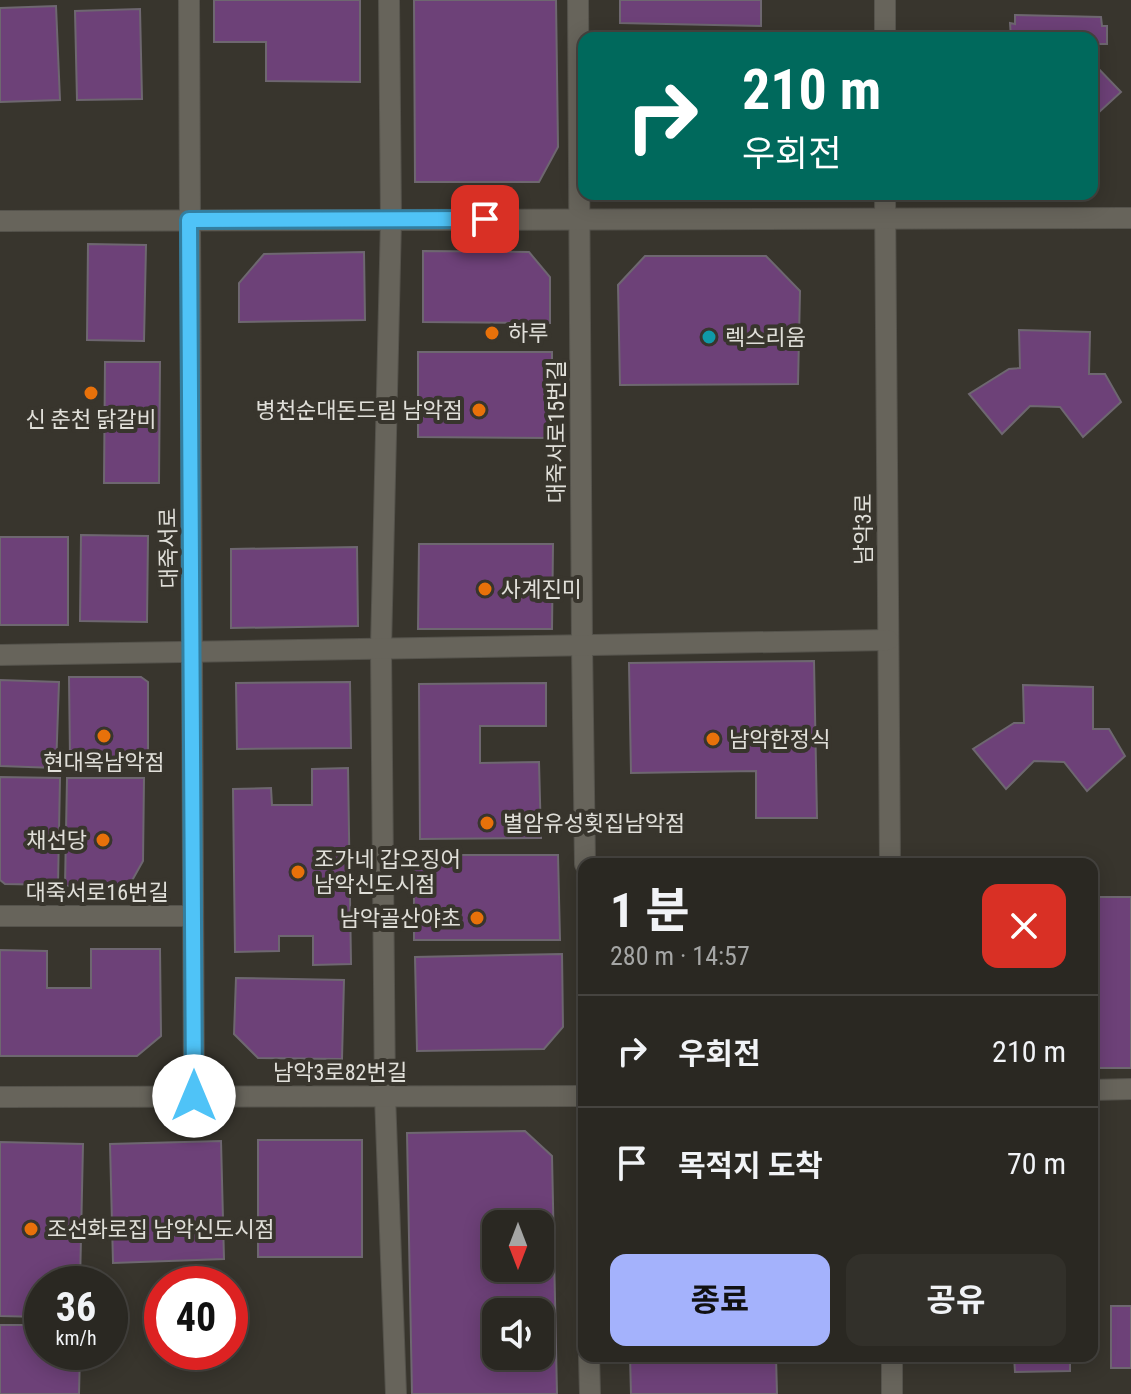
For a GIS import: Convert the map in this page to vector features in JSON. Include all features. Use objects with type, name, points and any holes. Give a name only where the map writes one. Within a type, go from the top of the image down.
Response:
[{"type":"street","name":"대죽서로","points":[[189,0],[194,1096]]},
{"type":"street","points":[[389,0],[391,220],[381,648],[385,1096],[396,1394]]},
{"type":"street","name":"대죽서로15번길","points":[[578,0],[578,32]]},
{"type":"street","points":[[885,0],[885,32]]},
{"type":"street","name":"대죽서로15번길","points":[[579,200],[585,858]]},
{"type":"street","name":"남악3로","points":[[885,200],[890,858]]},
{"type":"street","points":[[0,221],[1131,218]]},
{"type":"street","points":[[0,655],[888,640]]},
{"type":"street","name":"대죽서로16번길","points":[[0,916],[193,916]]},
{"type":"street","points":[[1098,1090],[1131,1089]]},
{"type":"street","name":"남악3로82번길","points":[[0,1097],[578,1096]]},
{"type":"street","points":[[589,1362],[590,1394]]},
{"type":"street","points":[[892,1362],[892,1394]]},
{"type":"building","points":[[214,0],[360,0],[360,82],[266,81],[266,42],[214,42]]},
{"type":"building","points":[[414,0],[556,0],[558,147],[539,182],[415,182]]},
{"type":"building","points":[[620,0],[761,0],[761,26],[620,23]]},
{"type":"building","points":[[56,6],[60,100],[0,102],[0,8]]},
{"type":"building","points":[[140,9],[142,99],[77,100],[75,11]]},
{"type":"building","points":[[1015,15],[1101,17],[1102,26],[1107,26],[1107,44],[1098,44],[1098,32],[1011,32],[1010,23],[1015,24]]},
{"type":"building","points":[[1098,68],[1121,92],[1098,113]]},
{"type":"building","points":[[88,244],[146,245],[144,341],[87,340]]},
{"type":"building","points":[[423,251],[529,252],[550,277],[550,323],[423,322]]},
{"type":"building","points":[[364,252],[365,320],[239,322],[239,283],[264,254]]},
{"type":"building","name":"렉스리움","points":[[645,256],[766,256],[800,291],[798,384],[620,385],[618,285]]},
{"type":"building","points":[[1019,330],[1090,332],[1089,374],[1105,374],[1121,402],[1083,437],[1060,407],[1030,406],[1002,434],[969,394],[1009,369],[1020,368]]},
{"type":"building","points":[[418,352],[552,352],[552,438],[418,437]]},
{"type":"building","points":[[105,362],[160,362],[159,483],[104,483]]},
{"type":"building","points":[[81,535],[148,536],[147,622],[80,621]]},
{"type":"building","points":[[0,537],[68,537],[68,625],[0,625]]},
{"type":"building","points":[[419,544],[553,544],[552,629],[418,629]]},
{"type":"building","points":[[357,547],[358,626],[231,628],[231,549]]},
{"type":"building","points":[[814,661],[817,818],[756,818],[756,771],[631,773],[629,663]]},
{"type":"building","points":[[69,677],[141,677],[148,682],[148,757],[70,757]]},
{"type":"building","points":[[0,680],[59,682],[56,768],[0,766]]},
{"type":"building","points":[[350,682],[351,748],[237,749],[236,683]]},
{"type":"building","points":[[546,683],[546,726],[480,726],[480,763],[539,762],[541,838],[420,839],[419,684]]},
{"type":"building","points":[[1023,685],[1093,687],[1093,729],[1109,729],[1125,756],[1087,791],[1064,762],[1034,761],[1006,789],[973,749],[1014,723],[1024,723]]},
{"type":"building","points":[[348,768],[351,964],[313,965],[313,936],[279,936],[279,951],[235,952],[233,789],[271,788],[272,805],[312,805],[312,769]]},
{"type":"building","points":[[0,777],[60,778],[58,885],[5,884],[0,880]]},
{"type":"building","points":[[67,778],[144,778],[143,861],[129,886],[65,886]]},
{"type":"building","points":[[414,855],[558,855],[560,940],[414,940]]},
{"type":"building","points":[[1098,897],[1131,897],[1131,1068],[1098,1068]]},
{"type":"building","points":[[91,949],[160,949],[161,1036],[137,1056],[0,1056],[0,950],[47,951],[47,988],[91,988]]},
{"type":"building","points":[[562,954],[563,1027],[544,1049],[417,1051],[415,957]]},
{"type":"building","points":[[236,978],[344,980],[342,1059],[258,1058],[234,1034]]},
{"type":"building","points":[[525,1131],[552,1156],[553,1210],[482,1210],[482,1282],[554,1282],[554,1251],[557,1394],[412,1394],[407,1133]]},
{"type":"building","points":[[258,1140],[362,1140],[362,1257],[258,1257]]},
{"type":"building","points":[[221,1141],[224,1259],[113,1263],[110,1144]]},
{"type":"building","points":[[0,1142],[83,1144],[80,1266],[24,1266],[24,1317],[0,1316]]},
{"type":"building","points":[[1111,1306],[1131,1306],[1131,1368],[1111,1368]]},
{"type":"building","points":[[0,1325],[24,1325],[24,1370],[80,1370],[79,1394],[0,1394]]},
{"type":"building","points":[[630,1362],[776,1362],[777,1394],[631,1394]]},
{"type":"building","points":[[1014,1362],[1070,1362],[1070,1371],[1015,1372]]},
{"type":"place","name":"하루","points":[[492,333]]},
{"type":"place","name":"렉스리움","points":[[709,337]]},
{"type":"place","name":"신 춘천 닭갈비","points":[[91,393]]},
{"type":"place","name":"병천순대돈드림 남악점","points":[[479,410]]},
{"type":"place","name":"사계진미","points":[[485,589]]},
{"type":"place","name":"현대옥남악점","points":[[104,736]]},
{"type":"place","name":"남악한정식","points":[[713,739]]},
{"type":"place","name":"별암유성횟집남악점","points":[[487,823]]},
{"type":"place","name":"채선당","points":[[103,840]]},
{"type":"place","name":"조가네 갑오징어 남악신도시점","points":[[298,872]]},
{"type":"place","name":"남악골산야초","points":[[477,918]]},
{"type":"place","name":"조선화로집 남악신도시점","points":[[31,1229]]},
{"type":"route","points":[[194,1096],[189,220],[485,219]]}]
